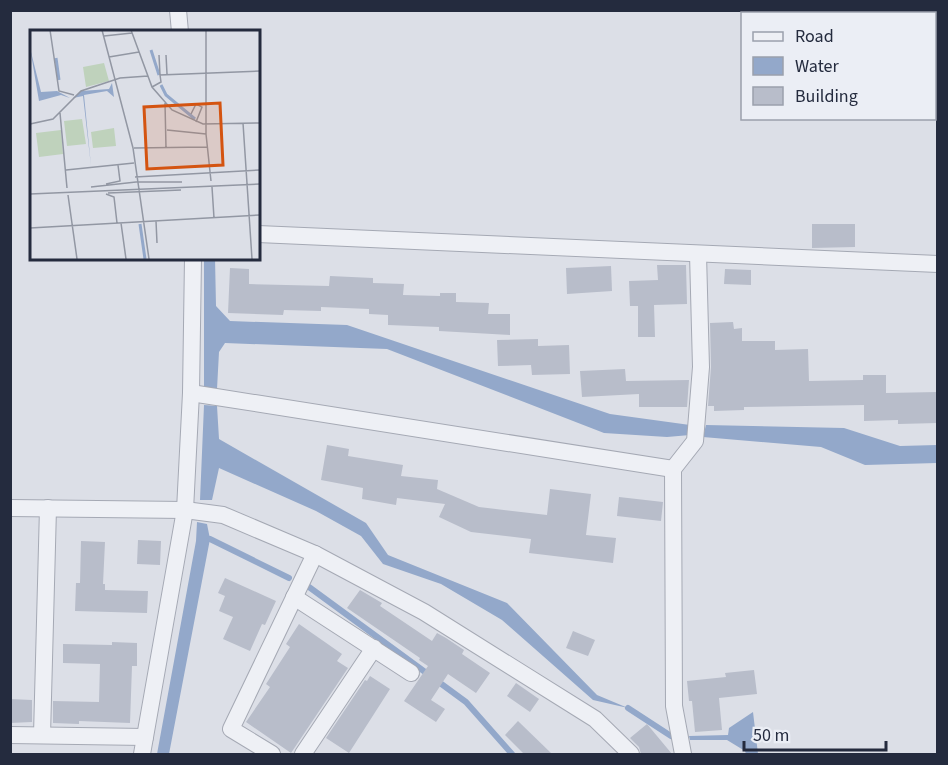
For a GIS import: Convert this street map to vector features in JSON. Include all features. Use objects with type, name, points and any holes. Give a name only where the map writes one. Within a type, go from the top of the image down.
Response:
[{"type":"street","points":[[178,10],[180,30]]},
{"type":"street","points":[[260,234],[938,264]]},
{"type":"street","points":[[683,754],[674,706],[673,469],[695,441],[701,367],[698,254]]},
{"type":"street","points":[[142,754],[185,510],[191,393],[193,260]]},
{"type":"street","points":[[191,393],[673,469]]},
{"type":"street","points":[[10,508],[185,510],[223,515],[315,554],[424,612],[595,719],[631,754]]},
{"type":"street","points":[[42,735],[48,508]]},
{"type":"street","points":[[272,754],[231,729],[315,554]]},
{"type":"street","points":[[294,597],[411,672]]},
{"type":"street","points":[[303,754],[374,648]]},
{"type":"street","points":[[10,735],[145,737]]},
{"type":"water","points":[[204,260],[215,260],[216,306],[230,321],[347,325],[610,414],[690,425],[690,435],[667,437],[604,433],[387,349],[225,343],[219,352],[217,389],[204,387]]},
{"type":"water","points":[[204,405],[217,406],[219,439],[366,523],[388,555],[507,603],[597,695],[628,708],[593,700],[502,620],[441,584],[383,564],[361,536],[316,511],[219,468],[212,500],[200,500]]},
{"type":"water","points":[[706,425],[844,428],[900,446],[937,445],[937,463],[865,465],[821,447],[703,437]]},
{"type":"water","points":[[197,522],[207,524],[210,539],[169,754],[157,754],[196,541]]},
{"type":"water","points":[[753,712],[758,754],[746,754],[745,751],[727,740],[690,740],[689,736],[728,735],[729,728]]},
{"type":"building","points":[[812,224],[855,224],[855,247],[812,248]]},
{"type":"building","points":[[657,265],[686,265],[687,304],[654,305],[655,337],[638,337],[638,306],[630,306],[629,281],[658,280]]},
{"type":"building","points":[[611,266],[612,291],[567,294],[566,268]]},
{"type":"building","points":[[230,268],[249,269],[249,284],[329,286],[330,276],[373,278],[373,283],[404,284],[403,295],[440,296],[440,293],[456,293],[456,302],[489,303],[488,314],[510,314],[510,335],[439,331],[439,327],[388,325],[388,315],[369,314],[369,309],[321,307],[321,311],[284,310],[283,315],[228,313]]},
{"type":"building","points":[[725,269],[751,270],[751,285],[724,284]]},
{"type":"building","points":[[733,322],[734,329],[742,328],[742,341],[775,341],[775,350],[808,349],[809,381],[863,380],[863,375],[886,375],[886,393],[938,392],[938,423],[898,424],[898,420],[864,421],[864,405],[744,407],[744,410],[714,411],[714,406],[708,406],[711,367],[710,323]]},
{"type":"building","points":[[538,339],[538,346],[569,345],[570,374],[532,375],[531,365],[498,366],[497,340]]},
{"type":"building","points":[[625,369],[626,381],[689,380],[687,407],[639,407],[639,394],[582,397],[580,371]]},
{"type":"building","points":[[327,445],[349,449],[348,456],[403,465],[401,476],[438,480],[437,489],[479,507],[547,515],[550,489],[591,494],[586,535],[616,538],[613,563],[529,553],[531,539],[471,532],[439,517],[445,504],[397,498],[396,505],[362,499],[363,488],[321,480]]},
{"type":"building","points":[[619,497],[663,502],[661,521],[617,516]]},
{"type":"building","points":[[138,540],[161,541],[160,565],[137,564]]},
{"type":"building","points":[[81,541],[105,542],[103,584],[105,584],[105,590],[148,591],[147,613],[75,611],[76,583],[80,583]]},
{"type":"building","points":[[225,578],[276,601],[265,625],[262,624],[250,651],[223,639],[233,617],[219,611],[225,596],[218,593]]},
{"type":"building","points":[[360,590],[382,603],[380,606],[432,641],[437,633],[446,638],[464,650],[462,654],[490,673],[476,693],[448,674],[431,700],[445,709],[436,722],[404,701],[428,666],[419,660],[420,658],[347,608]]},
{"type":"building","points":[[299,624],[342,654],[337,661],[348,668],[291,753],[246,722],[270,687],[266,684],[290,647],[286,644]]},
{"type":"building","points":[[573,631],[595,640],[588,656],[566,648]]},
{"type":"building","points":[[112,642],[137,643],[137,666],[132,666],[130,723],[79,721],[79,724],[53,723],[53,701],[99,702],[100,664],[63,663],[63,644],[112,645]]},
{"type":"building","points":[[754,670],[757,694],[719,698],[722,730],[695,732],[692,701],[689,701],[687,681],[726,677],[725,673]]},
{"type":"building","points":[[370,676],[390,689],[349,753],[326,738]]},
{"type":"building","points":[[516,683],[539,699],[530,712],[507,696]]},
{"type":"building","points":[[10,699],[32,700],[32,722],[10,723]]},
{"type":"building","points":[[518,721],[552,754],[524,754],[505,735]]},
{"type":"building","points":[[647,724],[672,754],[641,754],[639,747],[630,738]]},
{"type":"waterway","points":[[210,539],[289,578]]},
{"type":"waterway","points":[[309,587],[466,702],[512,754]]},
{"type":"waterway","points":[[628,708],[671,736]]}]
